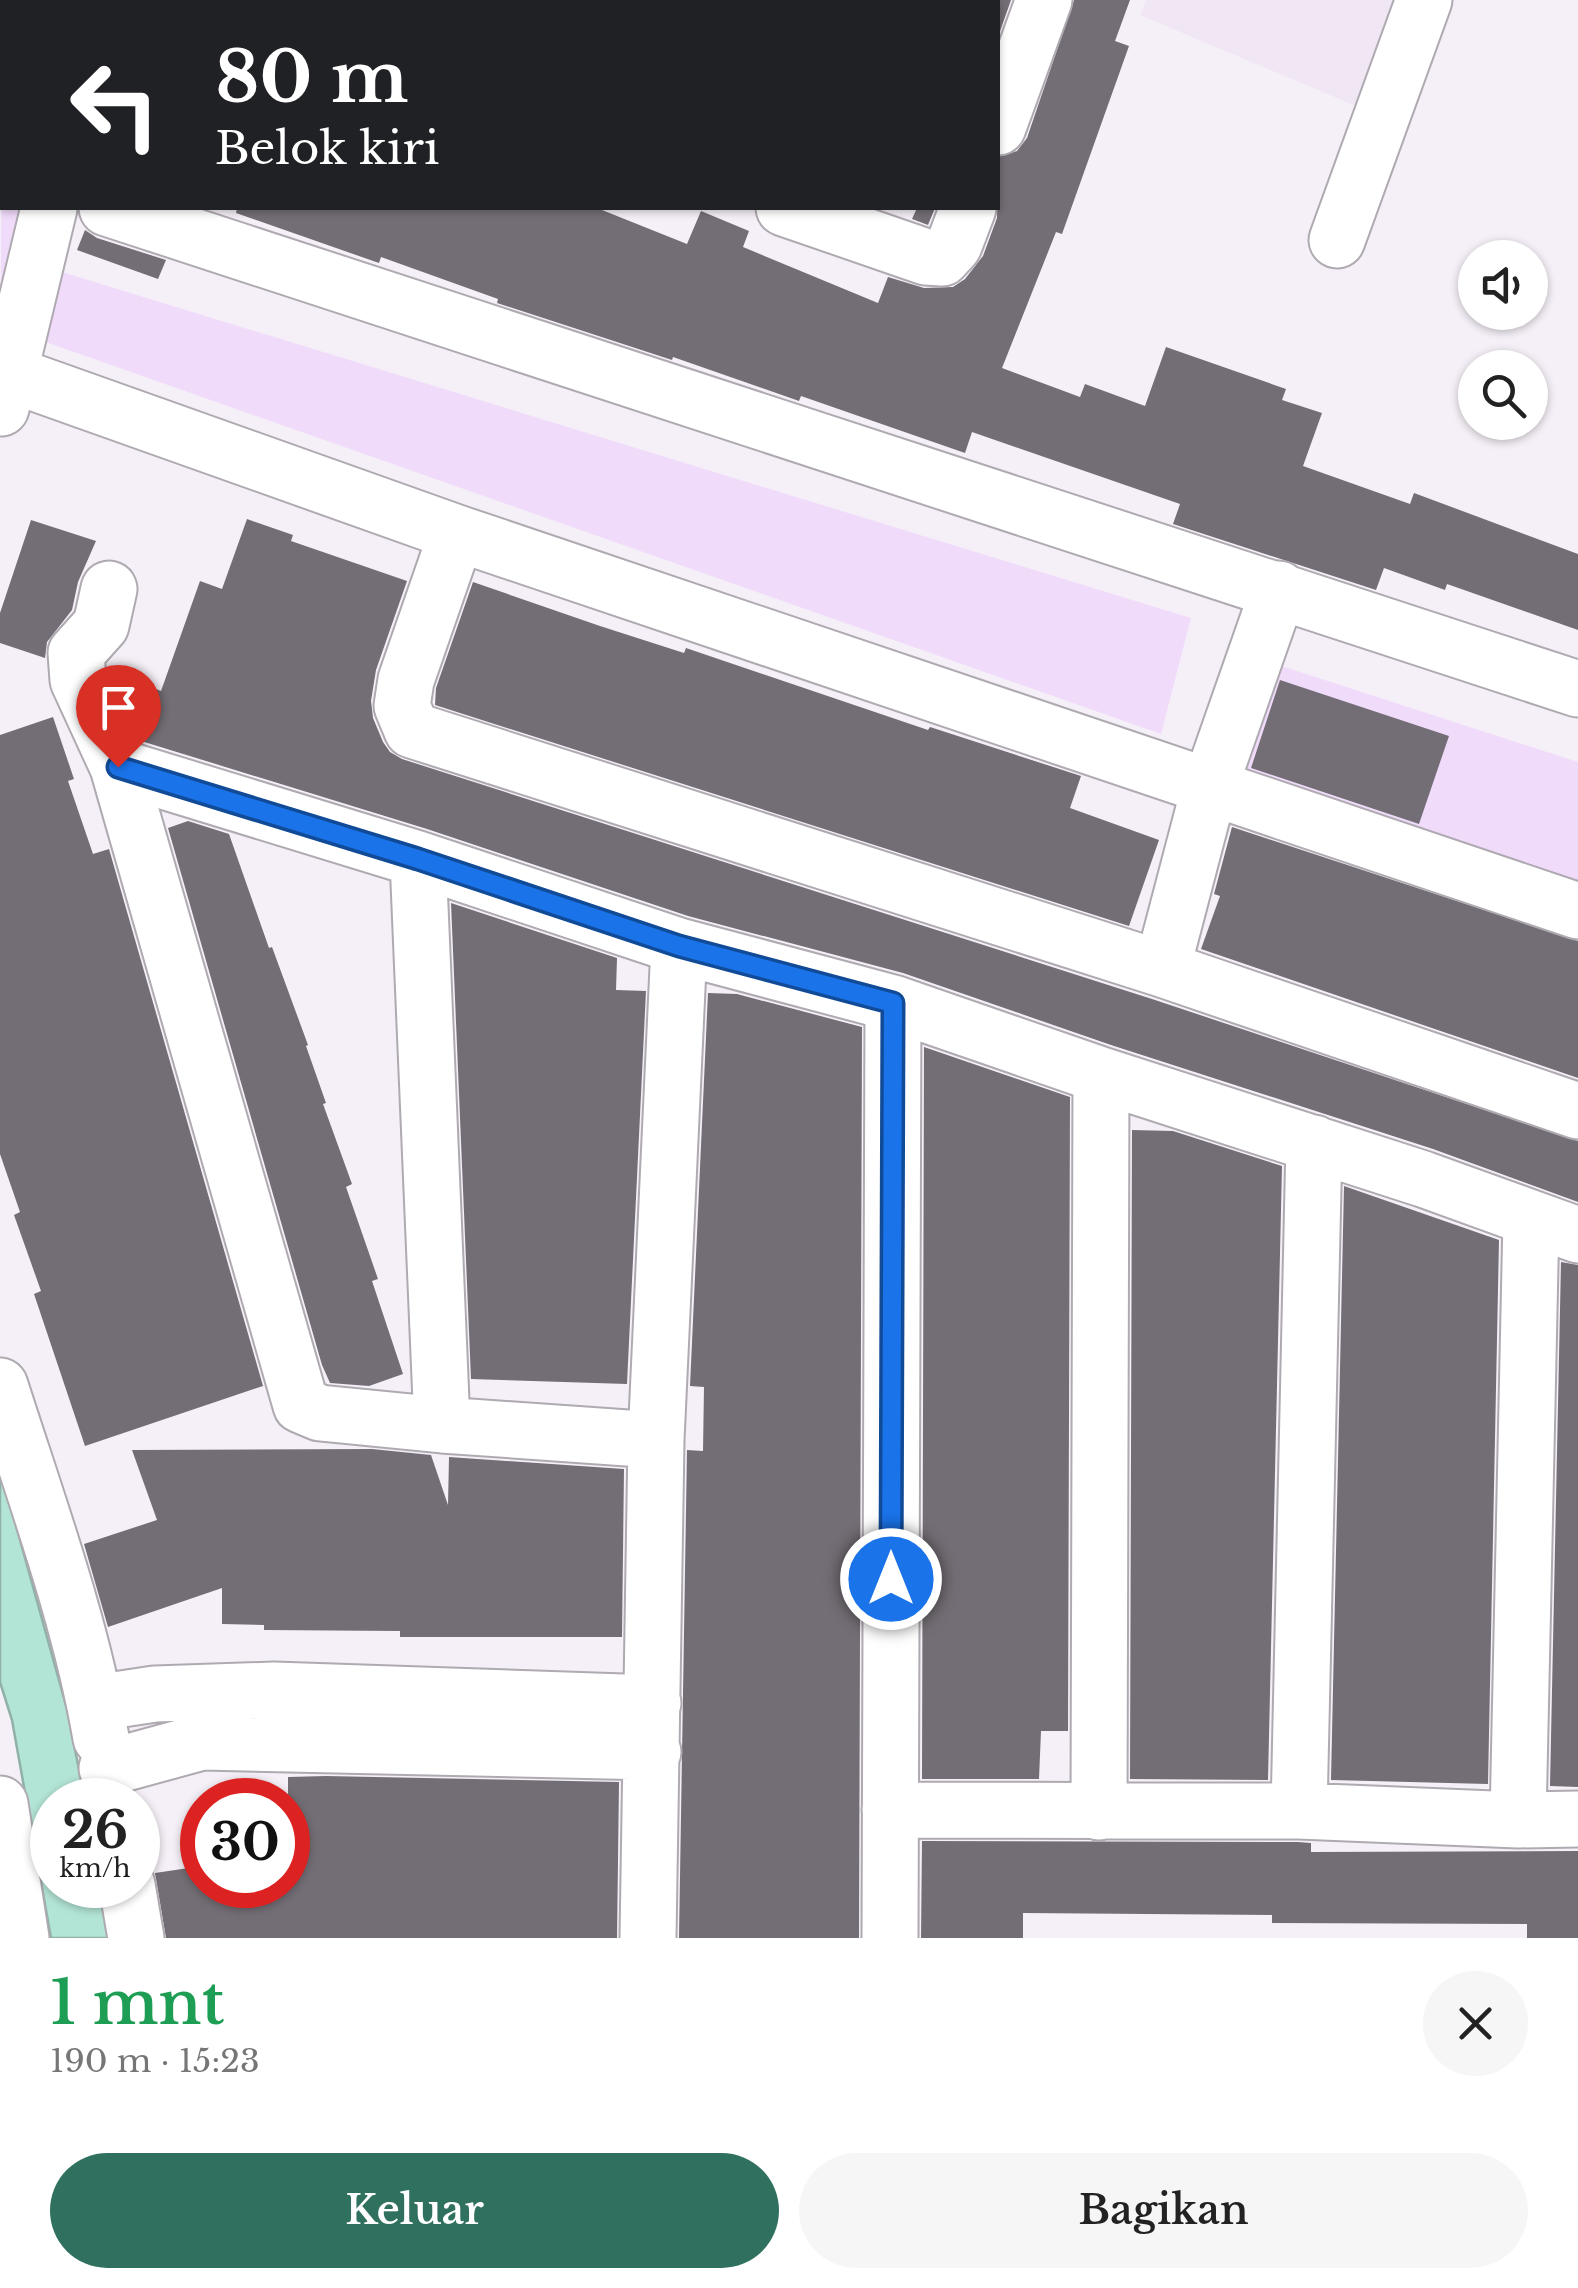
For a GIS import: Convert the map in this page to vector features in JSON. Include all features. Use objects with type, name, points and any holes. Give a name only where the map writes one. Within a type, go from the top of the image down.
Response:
[{"type":"street","points":[[1000,121],[1044,0]]},
{"type":"street","points":[[1338,240],[1424,0]]},
{"type":"street","points":[[49,210],[5,392],[458,533],[1578,910]]},
{"type":"street","points":[[113,210],[1578,688]]},
{"type":"street","points":[[790,210],[926,257],[942,258],[954,245],[967,210]]},
{"type":"street","points":[[458,533],[406,680],[402,706],[412,730],[1162,969],[1578,1111]]},
{"type":"street","points":[[110,589],[101,625],[76,654],[78,680],[118,767],[301,1405],[320,1413],[442,1426],[656,1440]]},
{"type":"street","points":[[1162,969],[1210,786],[1280,589]]},
{"type":"street","points":[[118,767],[418,859],[679,946],[893,1003],[1555,1227],[1518,1820]]},
{"type":"street","points":[[418,859],[442,1426]]},
{"type":"street","points":[[648,1938],[656,1440],[679,946]]},
{"type":"street","points":[[890,1938],[893,1003]]},
{"type":"street","points":[[1098,1812],[1101,1075]]},
{"type":"street","points":[[1299,1811],[1314,1143]]},
{"type":"street","points":[[0,1386],[32,1480],[95,1703],[109,1778]]},
{"type":"street","points":[[95,1703],[155,1694],[274,1690],[653,1727]]},
{"type":"street","points":[[120,1778],[165,1750],[202,1742],[653,1727]]},
{"type":"street","points":[[0,1804],[22,1938]]},
{"type":"street","points":[[890,1810],[1299,1811],[1578,1819]]},
{"type":"street","points":[[131,1908],[136,1938]]},
{"type":"shaded area","points":[[1146,0],[1424,0],[1382,117],[1140,15]]},
{"type":"shaded area","points":[[1,210],[49,210],[36,264],[1191,618],[1161,734],[20,333],[0,411]]},
{"type":"shaded area","points":[[1257,658],[1578,762],[1578,911],[1210,786]]},
{"type":"shaded area","points":[[0,1468],[67,1709],[81,1778],[30,1778],[30,1821],[12,1720],[0,1682]]},
{"type":"shaded area","points":[[46,1908],[105,1908],[110,1938],[51,1938]]},
{"type":"building","points":[[1000,0],[1011,0],[1000,31]]},
{"type":"building","points":[[1074,0],[1130,0],[1115,41],[1129,46],[1062,234],[1056,232],[1002,368],[1080,397],[1085,384],[1145,406],[1166,347],[1286,389],[1282,400],[1322,413],[1303,466],[1410,504],[1414,493],[1578,554],[1578,630],[1447,584],[1445,590],[1384,568],[1376,590],[1173,524],[1180,504],[972,432],[965,453],[801,396],[799,401],[497,303],[498,299],[381,257],[379,263],[236,213],[602,210],[687,244],[701,211],[749,231],[743,247],[878,303],[888,277],[924,288],[953,287],[965,279],[983,256],[1000,210],[1000,156],[1017,151],[1027,138]]},
{"type":"building","points":[[916,210],[934,210],[928,225],[912,219]]},
{"type":"building","points":[[85,230],[97,238],[166,260],[158,279],[77,250]]},
{"type":"building","points":[[247,519],[293,535],[291,541],[407,581],[376,670],[371,701],[383,742],[402,759],[1152,999],[1578,1141],[1578,1202],[1433,1149],[903,973],[688,916],[427,829],[141,741],[132,722],[145,685],[161,691],[200,581],[222,589]]},
{"type":"building","points":[[31,520],[96,541],[78,582],[72,610],[47,642],[45,658],[0,643],[0,613]]},
{"type":"building","points":[[473,582],[684,653],[686,648],[928,730],[930,727],[1081,776],[1070,808],[1159,840],[1129,926],[435,705],[436,688]]},
{"type":"building","points":[[1280,680],[1449,736],[1419,824],[1251,768]]},
{"type":"building","points":[[53,717],[74,779],[68,781],[93,854],[109,849],[263,1386],[85,1446],[34,1294],[41,1291],[14,1215],[20,1212],[0,1154],[0,735]]},
{"type":"building","points":[[188,821],[229,834],[308,1045],[326,1103],[323,1104],[352,1184],[346,1187],[378,1279],[372,1281],[403,1374],[369,1386],[330,1383],[322,1365],[168,828]]},
{"type":"building","points":[[1232,827],[1578,941],[1578,1078],[1201,949],[1220,896],[1214,894]]},
{"type":"building","points":[[451,903],[617,958],[616,990],[646,991],[627,1384],[471,1379]]},
{"type":"building","points":[[708,993],[737,994],[862,1027],[859,1938],[679,1938],[687,1450],[703,1451],[704,1387],[690,1386]]},
{"type":"building","points":[[924,1047],[1070,1097],[1068,1731],[1041,1731],[1039,1779],[922,1779]]},
{"type":"building","points":[[1132,1130],[1173,1131],[1282,1166],[1268,1780],[1130,1779]]},
{"type":"building","points":[[1344,1186],[1499,1240],[1488,1784],[1331,1780]]},
{"type":"building","points":[[1561,1262],[1578,1265],[1578,1787],[1550,1786]]},
{"type":"building","points":[[372,1449],[431,1455],[448,1505],[449,1457],[624,1469],[622,1637],[400,1637],[400,1631],[264,1630],[264,1625],[222,1624],[222,1588],[108,1627],[84,1544],[157,1520],[132,1450]]},
{"type":"building","points":[[288,1777],[619,1782],[617,1938],[166,1938],[160,1872],[180,1869],[180,1908],[310,1908],[310,1778]]},
{"type":"building","points":[[922,1841],[1298,1842],[1311,1843],[1311,1852],[1578,1851],[1578,1938],[1527,1938],[1527,1924],[1272,1923],[1272,1915],[1023,1913],[1023,1938],[921,1938]]},
{"type":"route","points":[[118,767],[418,859],[679,946],[893,1003],[891,1579]]}]
